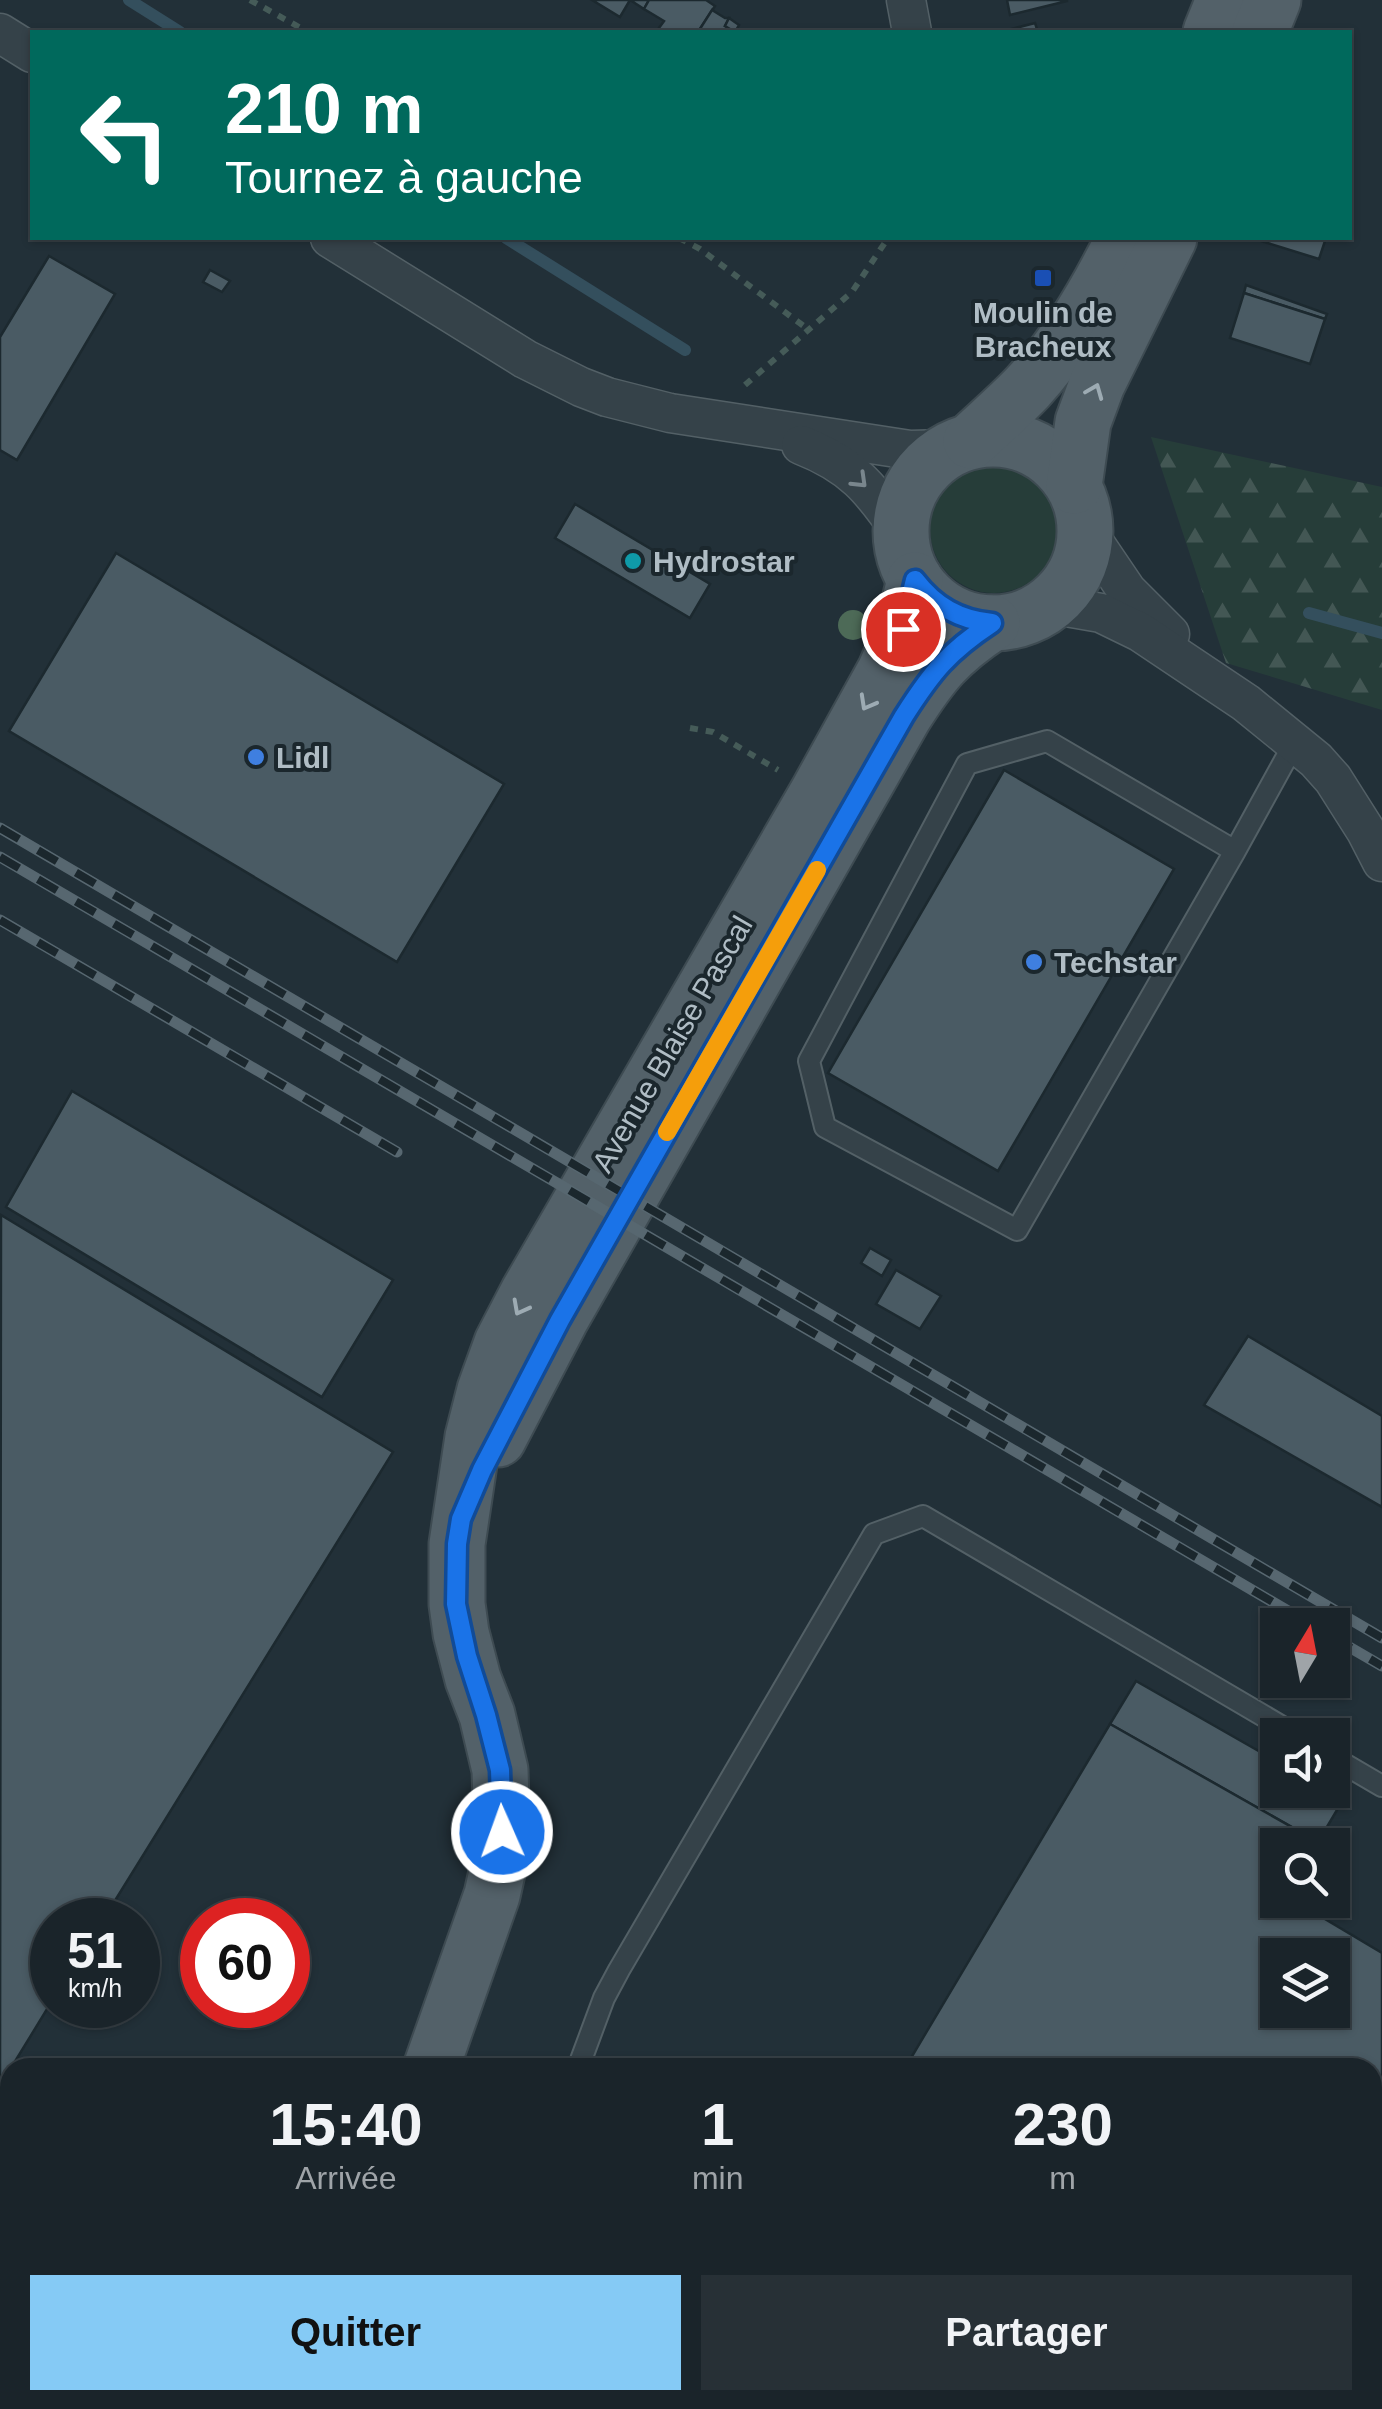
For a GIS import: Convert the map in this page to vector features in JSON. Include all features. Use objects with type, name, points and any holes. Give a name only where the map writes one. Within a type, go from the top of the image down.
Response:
[{"type":"main road","points":[[1212,30],[1224,0]]},
{"type":"main road","points":[[1261,30],[1273,0]]},
{"type":"main road","points":[[1123,240],[1094,296],[1027,388],[961,445],[931,462],[912,487],[903,510],[908,556],[936,603],[948,612],[992,623],[1018,620],[1064,591],[1079,566],[1084,547],[1080,507],[1083,422],[1097,384],[1168,240]]},
{"type":"main road","points":[[961,445],[999,439],[1042,453],[1057,464],[1080,507]]},
{"type":"main road","name":"Avenue Blaise Pascal","points":[[435,2058],[492,1895],[502,1832],[500,1770],[456,1604],[457,1544],[470,1453],[485,1390],[516,1314],[885,672],[903,629],[908,556]]},
{"type":"main road","name":"Avenue Blaise Pascal","points":[[461,1519],[482,1470],[560,1320],[904,716],[942,661],[992,623]]},
{"type":"street","points":[[906,0],[912,30]]},
{"type":"street","points":[[0,33],[30,52]]},
{"type":"street","points":[[333,240],[569,382],[638,406],[910,450],[961,445]]},
{"type":"street","points":[[707,419],[796,443],[832,458],[864,483],[908,556]]},
{"type":"street","points":[[1080,507],[1127,591],[1334,779],[1382,862]]},
{"type":"street","points":[[1049,604],[1101,613],[1128,626],[1246,703]]},
{"type":"lane","points":[[1234,851],[1046,740],[967,764],[809,1061],[825,1127],[1017,1230],[1234,851],[1295,742]]},
{"type":"lane","points":[[582,2058],[619,1970],[874,1534],[922,1516],[1267,1718]]},
{"type":"lane","points":[[1350,1767],[1382,1786]]},
{"type":"path","points":[[250,0],[304,30]]},
{"type":"path","points":[[684,240],[809,330]]},
{"type":"path","points":[[707,419],[852,292],[887,240]]},
{"type":"path","points":[[690,728],[713,732],[818,792]]},
{"type":"green space","points":[[1151,437],[1382,487],[1382,710],[1226,663]]},
{"type":"green space","points":[[994,465],[1018,470],[1039,484],[1053,505],[1058,529],[1053,553],[1039,574],[1018,588],[994,593],[970,588],[949,574],[935,553],[930,529],[935,505],[949,484],[970,470]]},
{"type":"building","points":[[592,0],[630,0],[620,17]]},
{"type":"building","points":[[630,0],[649,0],[644,9]]},
{"type":"building","points":[[649,0],[706,0],[715,6],[699,30],[657,30],[664,21],[644,9]]},
{"type":"building","points":[[1007,0],[1067,0],[1067,1],[1010,15]]},
{"type":"building","points":[[712,10],[729,18],[725,26],[732,30],[699,30]]},
{"type":"building","points":[[729,18],[739,25],[736,30],[725,26]]},
{"type":"building","points":[[1035,23],[1037,30],[1008,30]]},
{"type":"building","points":[[1261,240],[1325,240],[1319,259]]},
{"type":"building","points":[[49,256],[115,294],[17,460],[0,450],[0,337]]},
{"type":"building","points":[[210,270],[230,281],[222,292],[203,282]]},
{"type":"building","points":[[1246,285],[1327,314],[1325,319],[1244,293]]},
{"type":"building","points":[[1244,293],[1325,319],[1310,364],[1230,338]]},
{"type":"building","name":"Hydrostar","points":[[575,504],[710,584],[690,618],[555,538]]},
{"type":"building","name":"Lidl","points":[[116,553],[504,784],[397,962],[9,731]]},
{"type":"building","points":[[1004,770],[1174,869],[998,1171],[828,1073]]},
{"type":"building","points":[[72,1091],[393,1280],[322,1397],[6,1207]]},
{"type":"building","points":[[1,1215],[393,1452],[117,1898],[30,1898],[30,2028],[35,2028],[17,2058],[0,2058]]},
{"type":"building","points":[[870,1248],[891,1260],[882,1276],[861,1263]]},
{"type":"building","points":[[896,1270],[941,1296],[920,1329],[876,1304]]},
{"type":"building","points":[[1248,1336],[1382,1416],[1382,1507],[1204,1405]]},
{"type":"building","points":[[1136,1681],[1260,1752],[1260,1808],[1338,1808],[1326,1828],[1293,1828],[1110,1724]]},
{"type":"building","points":[[1110,1724],[1293,1828],[1260,1828],[1260,1918],[1323,1918],[1382,1953],[1382,2058],[911,2058]]},
{"type":"waterway","points":[[129,0],[177,30]]},
{"type":"waterway","points":[[509,240],[685,350]]},
{"type":"waterway","points":[[1309,613],[1382,633]]},
{"type":"railway","points":[[0,828],[1382,1638]]},
{"type":"railway","points":[[0,857],[1283,1608]]},
{"type":"railway","points":[[0,920],[397,1152]]},
{"type":"railway","points":[[1350,1647],[1382,1666]]},
{"type":"slow traffic","points":[[667,1132],[817,870]]},
{"type":"place","name":"Moulin de Bracheux","points":[[1043,278]]},
{"type":"place","name":"Hydrostar","points":[[633,561]]},
{"type":"place","name":"Lidl","points":[[256,757]]},
{"type":"place","name":"Techstar","points":[[1034,962]]},
{"type":"route","points":[[502,1832],[500,1770],[456,1604],[461,1519],[482,1470],[560,1320],[904,716],[942,661],[992,623],[948,612],[915,580],[903,629]]}]
